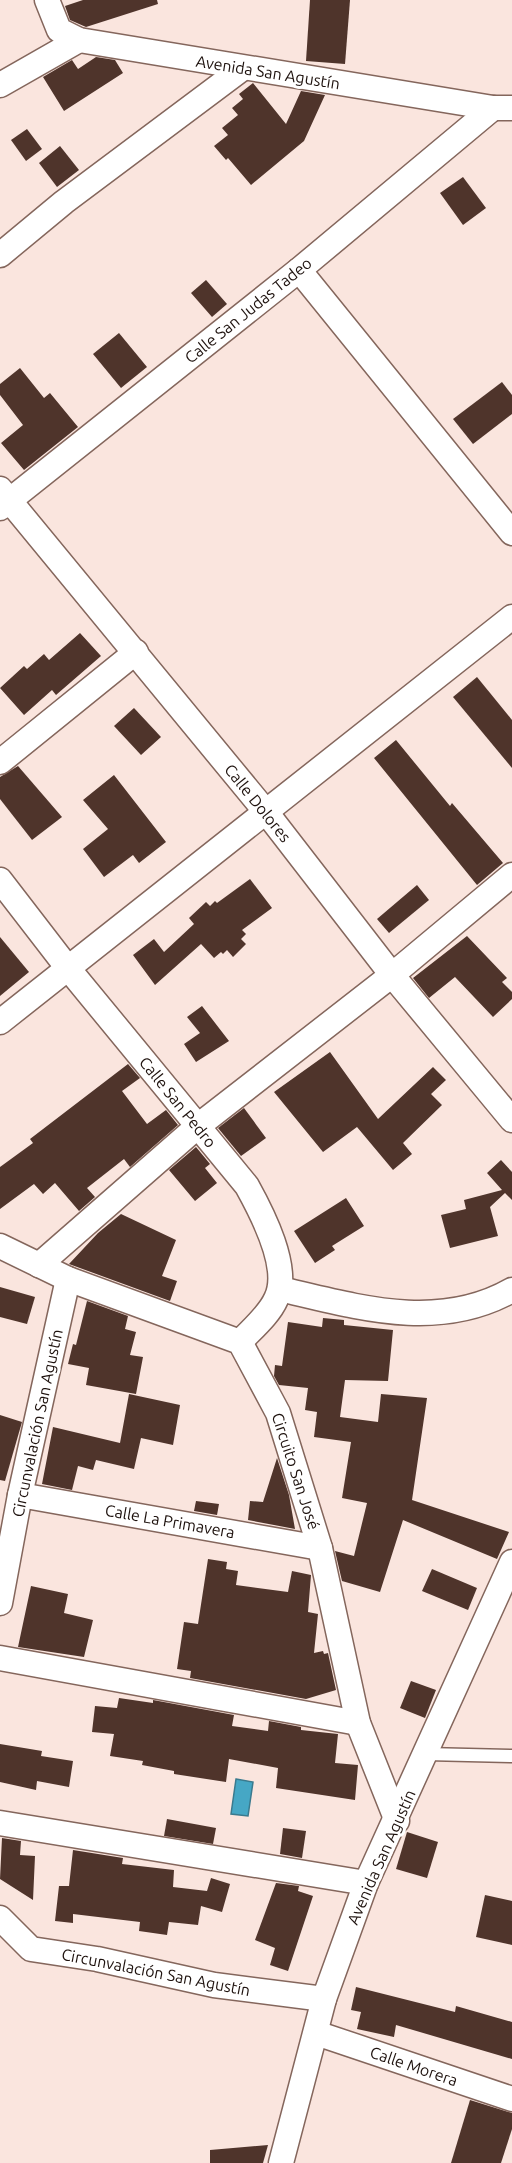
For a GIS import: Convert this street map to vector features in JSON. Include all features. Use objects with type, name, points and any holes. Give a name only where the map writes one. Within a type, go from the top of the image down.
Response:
[{"type":"street","name":"Avenida San Agustín","points":[[46,0],[59,30],[78,40],[502,108]]},
{"type":"street","points":[[0,85],[78,40]]},
{"type":"street","points":[[0,255],[64,202],[243,68]]},
{"type":"street","name":"Calle San Judas Tadeo","points":[[3,499],[299,270],[502,108]]},
{"type":"street","points":[[299,270],[512,533]]},
{"type":"street","name":"Calle Dolores","points":[[3,499],[136,652],[266,812],[392,975],[512,1120]]},
{"type":"street","points":[[0,1022],[512,616]]},
{"type":"street","points":[[0,762],[136,652]]},
{"type":"street","points":[[39,1265],[198,1126],[392,975],[512,875]]},
{"type":"street","name":"Calle San Pedro","points":[[0,880],[67,967],[247,1186],[263,1214],[278,1266],[280,1289]]},
{"type":"street","points":[[0,1246],[68,1279],[240,1342],[275,1301],[280,1289],[369,1310],[426,1314],[460,1311],[493,1301],[512,1290]]},
{"type":"street","name":"Circunvalación San Agustín","points":[[0,1603],[20,1495],[68,1279]]},
{"type":"street","name":"Circuito San José","points":[[240,1342],[278,1413],[320,1548],[358,1723],[397,1821]]},
{"type":"street","name":"Calle La Primavera","points":[[20,1495],[320,1548]]},
{"type":"street","name":"Avenida San Agustín","points":[[281,2163],[324,1999],[366,1883],[397,1821],[512,1562]]},
{"type":"street","points":[[0,1658],[358,1723]]},
{"type":"street","points":[[0,1823],[366,1883]]},
{"type":"street","name":"Circunvalación San Agustín","points":[[0,1918],[31,1948],[97,1959],[214,1985],[324,1999]]},
{"type":"street","name":"Calle Morera","points":[[316,2033],[512,2099]]},
{"type":"lane","points":[[426,1754],[512,1756]]},
{"type":"water","points":[[236,1779],[253,1782],[248,1816],[231,1814]]},
{"type":"building","points":[[83,0],[157,0],[158,4],[86,27],[70,20],[65,6]]},
{"type":"building","points":[[310,0],[350,0],[345,64],[306,61]]},
{"type":"building","points":[[96,57],[115,60],[123,73],[64,111],[43,77],[72,60],[78,69]]},
{"type":"building","points":[[253,83],[286,124],[301,91],[325,95],[304,141],[251,185],[228,158],[226,160],[214,146],[228,135],[222,128],[238,115],[232,108],[243,99],[239,94]]},
{"type":"building","points":[[27,129],[42,149],[26,161],[11,140]]},
{"type":"building","points":[[60,146],[79,170],[57,187],[39,163]]},
{"type":"building","points":[[463,177],[486,208],[463,225],[440,193]]},
{"type":"building","points":[[206,280],[227,304],[212,317],[191,293]]},
{"type":"building","points":[[119,333],[147,367],[121,388],[93,354]]},
{"type":"building","points":[[20,368],[44,398],[50,393],[78,427],[24,470],[1,443],[23,425],[0,395],[0,384]]},
{"type":"building","points":[[502,382],[512,395],[512,414],[473,444],[453,419]]},
{"type":"building","points":[[80,633],[101,656],[56,695],[52,690],[24,715],[0,688],[24,666],[27,669],[44,654],[49,660]]},
{"type":"building","points":[[477,677],[512,720],[512,768],[453,697]]},
{"type":"building","points":[[134,708],[161,737],[141,755],[114,726]]},
{"type":"building","points":[[396,740],[450,806],[452,803],[503,863],[477,885],[374,758]]},
{"type":"building","points":[[18,766],[62,817],[32,840],[0,799],[0,777]]},
{"type":"building","points":[[114,775],[166,842],[139,863],[133,855],[104,877],[83,849],[108,829],[83,800]]},
{"type":"building","points":[[250,879],[272,908],[242,930],[246,934],[241,939],[246,944],[233,957],[227,950],[214,958],[201,944],[155,985],[133,955],[154,939],[164,952],[194,924],[189,918],[206,902],[210,906],[215,901],[217,903]]},
{"type":"building","points":[[417,885],[429,900],[389,933],[377,919]]},
{"type":"building","points":[[467,936],[507,978],[502,982],[512,992],[512,999],[493,1017],[455,977],[429,998],[413,978]]},
{"type":"building","points":[[0,937],[29,972],[0,996]]},
{"type":"building","points":[[202,1006],[229,1041],[196,1062],[184,1044],[200,1033],[187,1017]]},
{"type":"building","points":[[330,1052],[378,1119],[433,1067],[446,1080],[431,1094],[442,1105],[403,1143],[412,1154],[393,1170],[357,1127],[323,1152],[274,1092]]},
{"type":"building","points":[[128,1064],[140,1078],[122,1091],[147,1124],[166,1110],[178,1125],[130,1167],[124,1159],[87,1188],[95,1197],[79,1211],[55,1183],[43,1194],[34,1184],[0,1209],[0,1167],[33,1143],[30,1139]]},
{"type":"building","points":[[244,1108],[266,1138],[241,1156],[218,1128]]},
{"type":"building","points":[[196,1147],[210,1164],[205,1168],[217,1183],[195,1201],[169,1170]]},
{"type":"building","points":[[501,1160],[512,1172],[512,1200],[505,1193],[490,1207],[498,1236],[450,1248],[441,1215],[466,1209],[464,1200],[502,1190],[487,1173]]},
{"type":"building","points":[[346,1198],[364,1226],[332,1246],[335,1250],[315,1263],[294,1231]]},
{"type":"building","points":[[121,1214],[176,1240],[162,1276],[177,1281],[170,1301],[69,1264],[98,1233]]},
{"type":"building","points":[[0,1287],[35,1297],[27,1324],[0,1317]]},
{"type":"building","points":[[87,1301],[128,1316],[125,1329],[136,1332],[130,1355],[143,1357],[136,1394],[86,1385],[89,1368],[68,1364],[73,1344],[76,1345]]},
{"type":"building","points":[[323,1318],[344,1320],[344,1325],[393,1330],[388,1381],[345,1380],[340,1417],[378,1422],[381,1394],[427,1398],[412,1500],[509,1532],[497,1559],[403,1520],[380,1592],[342,1581],[335,1551],[354,1556],[367,1503],[342,1498],[351,1442],[314,1437],[317,1412],[305,1410],[308,1388],[279,1385],[274,1376],[275,1365],[282,1366],[288,1322],[322,1327]]},
{"type":"building","points":[[129,1394],[180,1405],[173,1445],[141,1438],[134,1469],[96,1460],[93,1470],[78,1466],[72,1490],[42,1484],[53,1427],[120,1443]]},
{"type":"building","points":[[0,1415],[22,1422],[5,1481],[0,1480]]},
{"type":"building","points":[[277,1458],[289,1495],[295,1529],[248,1520],[250,1501],[263,1502]]},
{"type":"building","points":[[196,1501],[219,1504],[217,1515],[194,1511]]},
{"type":"building","points":[[208,1559],[227,1562],[226,1569],[238,1571],[236,1585],[288,1592],[292,1571],[311,1575],[308,1612],[318,1614],[314,1653],[323,1651],[324,1654],[328,1653],[336,1690],[306,1699],[190,1678],[191,1671],[177,1669],[184,1622],[198,1624]]},
{"type":"building","points":[[432,1569],[477,1588],[468,1610],[422,1591]]},
{"type":"building","points":[[31,1586],[68,1594],[64,1613],[93,1620],[84,1657],[18,1647]]},
{"type":"building","points":[[411,1681],[436,1690],[425,1718],[400,1708]]},
{"type":"building","points":[[119,1698],[153,1703],[153,1700],[234,1715],[232,1726],[268,1731],[269,1721],[301,1727],[301,1730],[338,1734],[335,1763],[358,1765],[355,1800],[276,1788],[278,1768],[229,1759],[226,1782],[174,1774],[174,1771],[142,1765],[143,1761],[110,1756],[114,1734],[92,1732],[95,1706],[117,1708]]},
{"type":"building","points":[[0,1744],[42,1751],[41,1756],[73,1761],[69,1787],[37,1781],[36,1790],[0,1782]]},
{"type":"building","points":[[167,1819],[216,1828],[213,1844],[164,1836]]},
{"type":"building","points":[[283,1828],[306,1831],[302,1858],[280,1854]]},
{"type":"building","points":[[407,1832],[438,1842],[427,1878],[396,1869]]},
{"type":"building","points":[[2,1838],[21,1841],[20,1855],[35,1856],[33,1900],[0,1879]]},
{"type":"building","points":[[73,1850],[123,1858],[122,1864],[174,1870],[173,1887],[207,1891],[211,1878],[230,1884],[222,1912],[201,1906],[198,1925],[169,1922],[167,1935],[139,1931],[140,1922],[73,1914],[73,1923],[55,1921],[59,1886],[69,1886]]},
{"type":"building","points":[[276,1883],[299,1886],[298,1891],[313,1896],[288,1971],[270,1965],[275,1948],[255,1940]]},
{"type":"building","points":[[485,1895],[512,1901],[512,1945],[476,1937]]},
{"type":"building","points":[[356,1987],[455,2012],[456,2006],[512,2022],[512,2059],[396,2025],[394,2037],[357,2029],[361,2012],[351,2010]]},
{"type":"building","points":[[470,2100],[512,2113],[512,2129],[501,2163],[451,2163]]},
{"type":"building","points":[[268,2145],[263,2163],[210,2163],[210,2150]]}]
